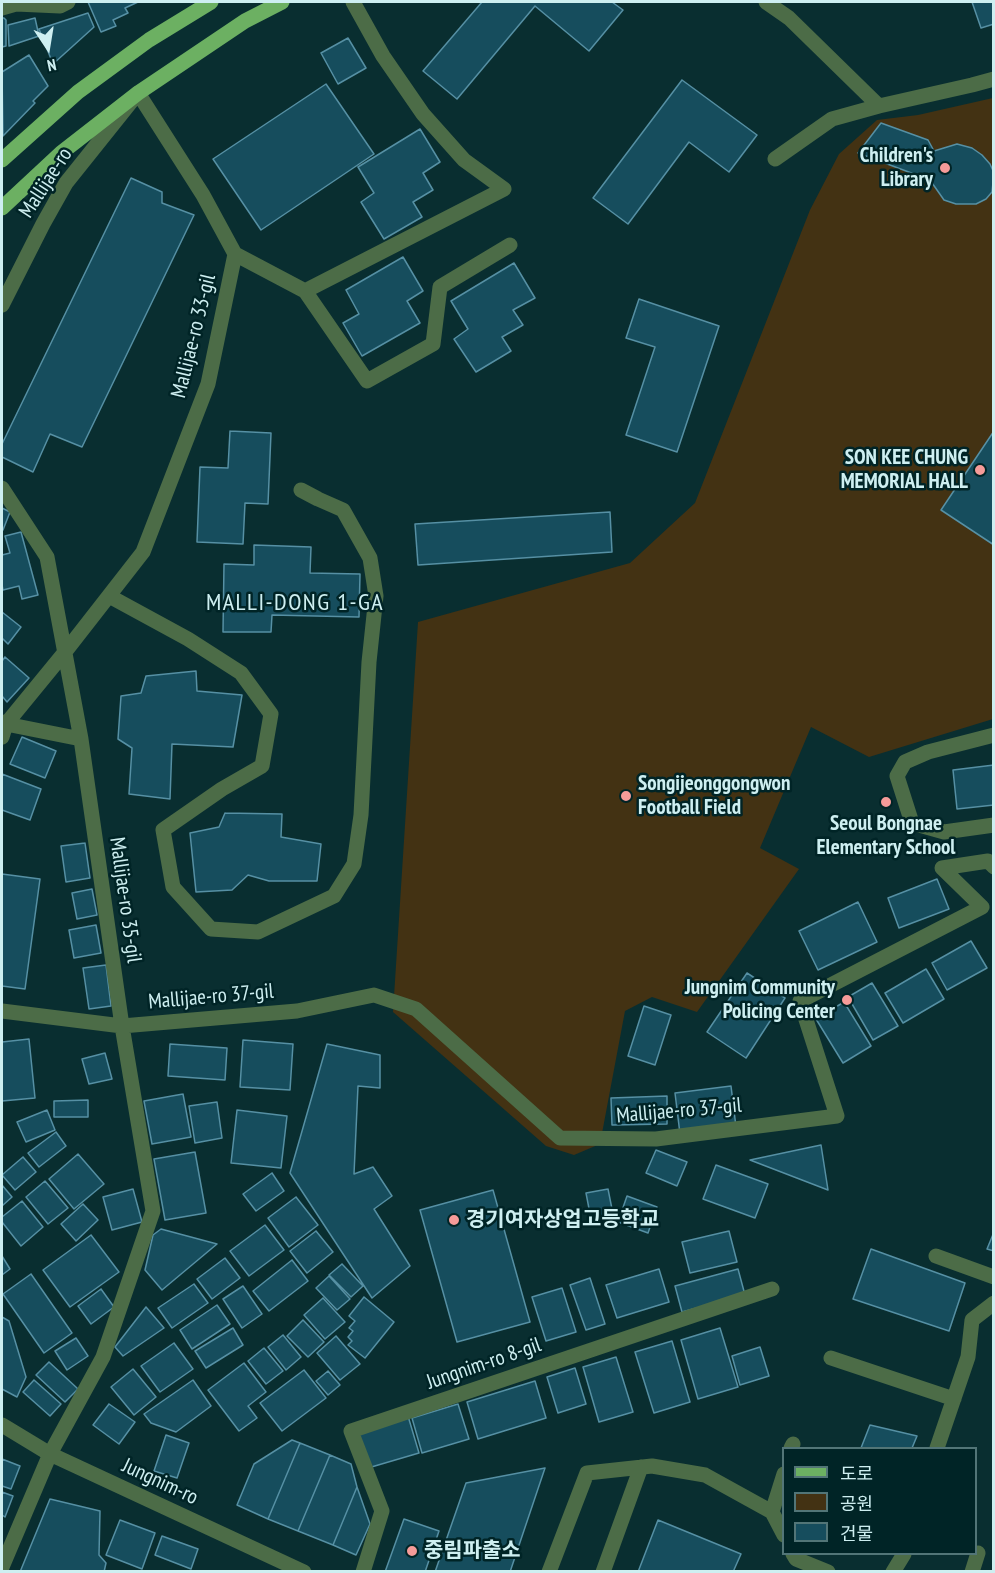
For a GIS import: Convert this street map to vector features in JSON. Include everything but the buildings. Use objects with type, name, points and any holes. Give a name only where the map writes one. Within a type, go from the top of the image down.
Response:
[{"type":"main road","name":"Mallijae-ro","points":[[2,160],[78,92],[149,40],[211,2]]},
{"type":"main road","name":"Mallijae-ro","points":[[2,208],[61,153],[138,93],[244,21],[282,2]]},
{"type":"street","points":[[11,5],[60,6],[68,2]]},
{"type":"street","points":[[305,291],[504,189],[464,160],[423,114],[383,56],[353,2]]},
{"type":"street","points":[[766,2],[789,18],[879,106]]},
{"type":"street","points":[[775,159],[832,119],[993,79]]},
{"type":"street","name":"Mallijae-ro 33-gil","points":[[3,728],[143,552],[208,384],[235,254],[203,195],[138,93]]},
{"type":"street","name":"Mallijae-ro","points":[[2,305],[66,183],[138,93]]},
{"type":"street","points":[[235,254],[305,291],[367,381],[433,344],[440,287],[510,245]]},
{"type":"street","name":"Mallijae-ro 35-gil","points":[[2,488],[47,557],[81,739],[122,1026],[153,1211],[103,1357],[50,1454],[2,1567]]},
{"type":"street","points":[[109,596],[188,639],[241,673],[271,714],[262,766],[222,789],[162,830],[173,887],[211,929],[258,932],[334,896],[354,864],[361,815],[369,662],[376,596],[370,558],[344,510],[302,490]]},
{"type":"street","points":[[3,728],[81,739]]},
{"type":"street","points":[[993,735],[928,752],[905,762],[897,776],[912,823],[944,832],[993,825]]},
{"type":"street","name":"Mallijae-ro 37-gil","points":[[2,1011],[122,1026],[297,1011],[374,995],[416,1009],[560,1138],[656,1139],[837,1116],[800,1001],[982,907],[942,868],[988,861],[993,866]]},
{"type":"street","points":[[936,1256],[993,1277]]},
{"type":"street","name":"Jungnim-ro 8-gil","points":[[363,1572],[382,1511],[351,1431],[772,1289]]},
{"type":"street","points":[[938,1447],[968,1357],[972,1320],[993,1303]]},
{"type":"street","points":[[831,1358],[954,1399]]},
{"type":"street","name":"Jungnim-ro","points":[[2,1425],[50,1454],[304,1572]]},
{"type":"street","points":[[549,1572],[587,1473],[652,1466],[705,1475],[772,1512],[782,1533]]},
{"type":"street","points":[[603,1572],[641,1467]]},
{"type":"street","points":[[772,1512],[782,1477]]},
{"type":"street","points":[[972,1572],[978,1553]]},
{"type":"street","points":[[794,1555],[796,1559],[826,1571]]},
{"type":"street","points":[[893,1572],[903,1555]]},
{"type":"green space","points":[[993,98],[993,719],[869,757],[811,727],[760,848],[799,869],[697,1012],[652,997],[625,1011],[600,1144],[574,1155],[546,1146],[393,1012],[418,622],[630,563],[695,503],[810,210],[839,154],[877,120],[918,115]]},
{"type":"place","name":"Children's Library","points":[[945,168]]},
{"type":"place","name":"SON KEE CHUNG MEMORIAL HALL","points":[[980,470]]},
{"type":"place","name":"Songijeonggongwon Football Field","points":[[626,796]]},
{"type":"place","name":"Seoul Bongnae Elementary School","points":[[886,802]]},
{"type":"place","name":"Jungnim Community Policing Center","points":[[847,1000]]},
{"type":"place","name":"경기여자상업고등학교","points":[[454,1220]]},
{"type":"place","name":"중림파출소","points":[[412,1551]]},
{"type":"district","name":"MALLI-DONG 1-GA","points":[[295,603]]}]
